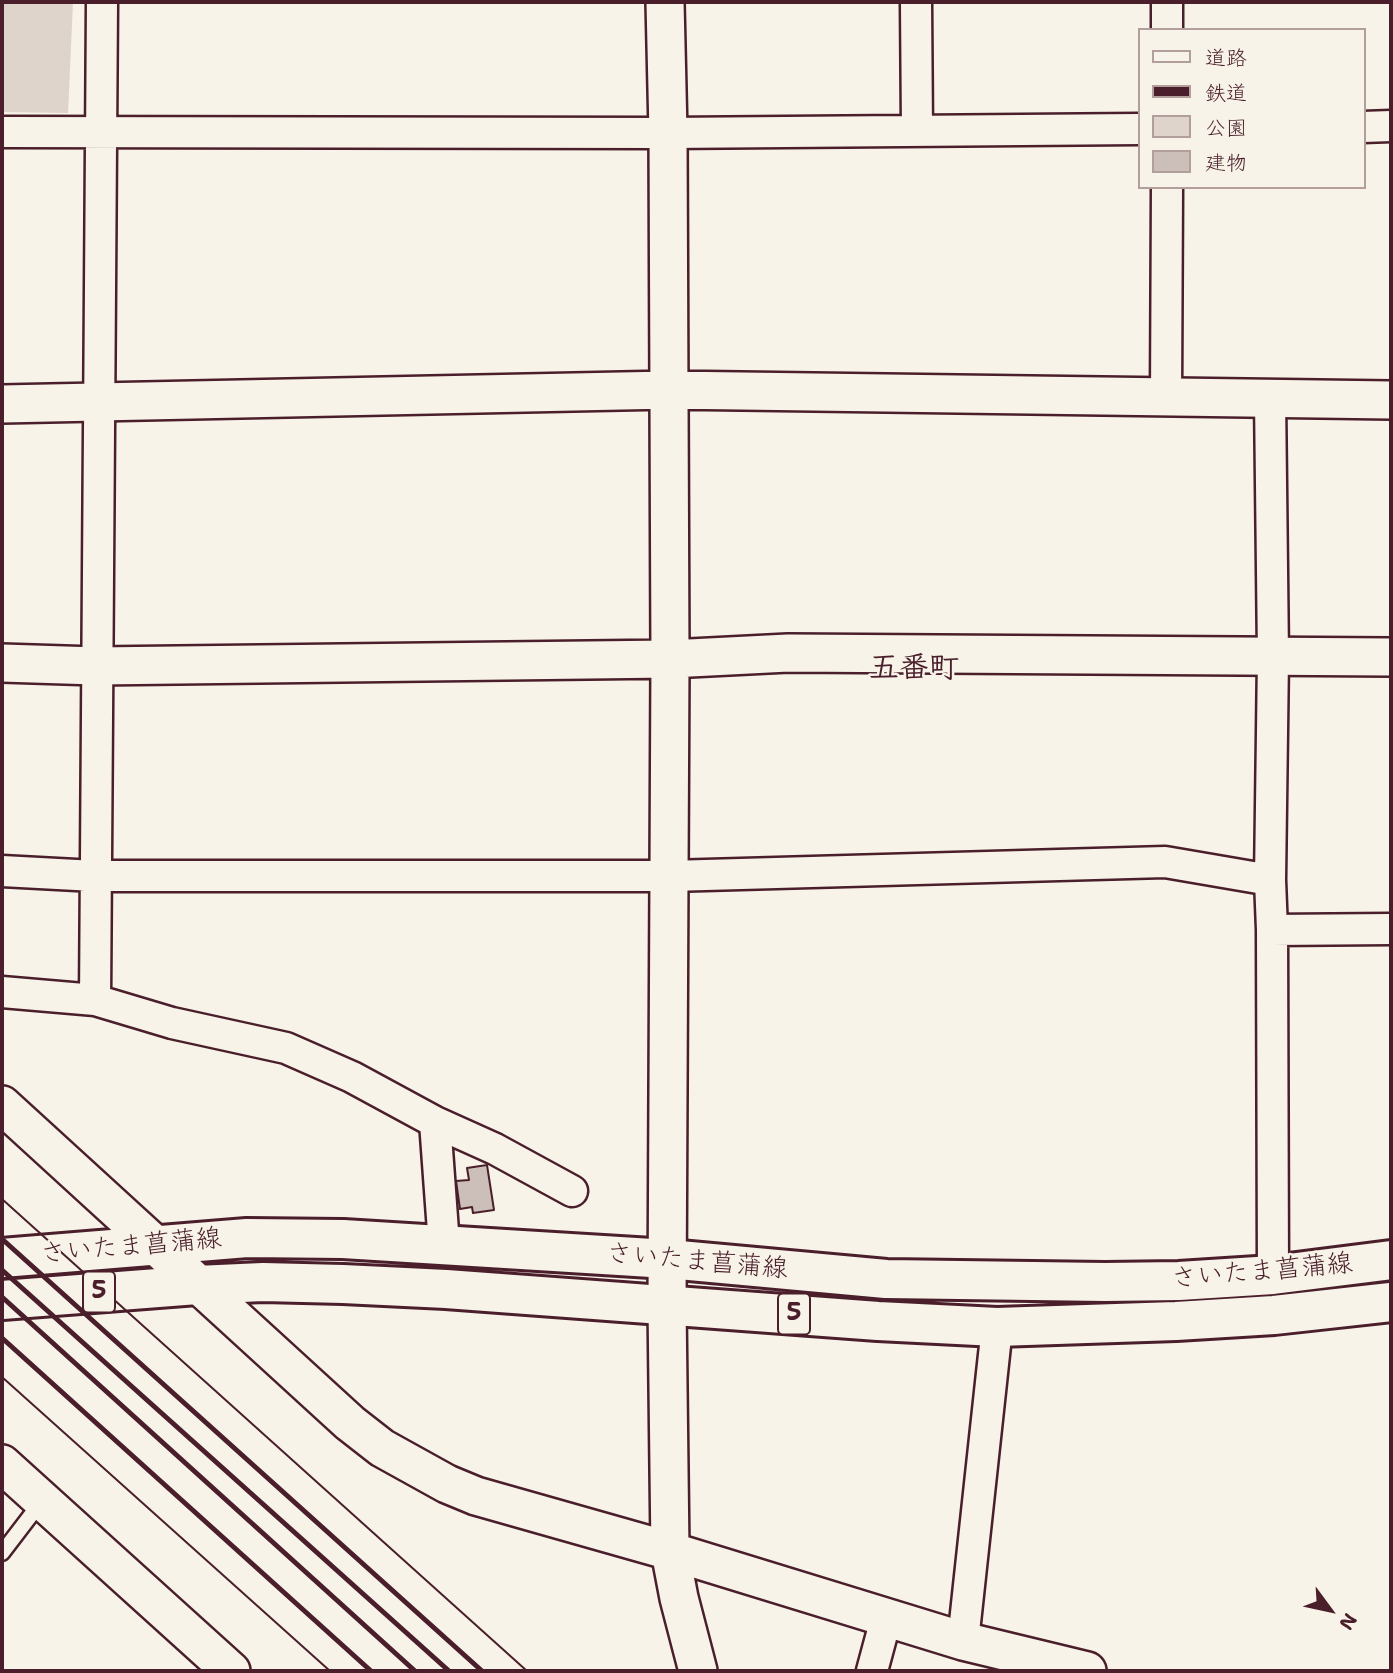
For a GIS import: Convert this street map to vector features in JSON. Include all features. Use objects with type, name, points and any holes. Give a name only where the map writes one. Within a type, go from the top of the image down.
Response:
[{"type":"main road","name":"さいたま菖蒲線","points":[[2,1258],[247,1238],[342,1239],[668,1259],[886,1279],[999,1282],[1179,1281],[1273,1275],[1391,1260]]},
{"type":"main road","name":"さいたま菖蒲線","points":[[2,1300],[197,1285],[263,1282],[343,1284],[997,1327],[1274,1315],[1391,1301]]},
{"type":"street","points":[[95,1000],[102,2]]},
{"type":"street","points":[[665,2],[670,659],[667,1304],[670,1551],[698,1671]]},
{"type":"street","points":[[916,2],[917,131]]},
{"type":"street","points":[[1167,2],[1167,28]]},
{"type":"street","points":[[1365,127],[1391,127]]},
{"type":"street","points":[[2,132],[100,134],[1138,129]]},
{"type":"street","points":[[1166,398],[1167,189]]},
{"type":"street","points":[[2,404],[669,390],[1391,400]]},
{"type":"street","points":[[1270,397],[1273,657],[1270,880],[1273,1275]]},
{"type":"street","points":[[2,663],[96,666],[670,659],[788,653],[1391,657]]},
{"type":"street","points":[[2,871],[95,876],[670,876],[1165,862],[1270,880]]},
{"type":"street","points":[[1272,930],[1391,929]]},
{"type":"street","points":[[2,992],[95,1000],[172,1023],[286,1048],[352,1077],[572,1191]]},
{"type":"street","points":[[2,1105],[350,1423],[382,1448],[415,1468],[476,1496],[670,1551],[886,1619],[1087,1671]]},
{"type":"street","points":[[435,1122],[444,1245]]},
{"type":"street","points":[[963,1641],[997,1327]]},
{"type":"street","points":[[2,1464],[231,1671]]},
{"type":"street","points":[[872,1671],[886,1619]]},
{"type":"lane","points":[[2,1553],[42,1501]]},
{"type":"green space","points":[[2,2],[73,2],[68,113],[2,112]]},
{"type":"building","points":[[487,1165],[494,1210],[473,1213],[472,1207],[460,1209],[456,1181],[469,1180],[467,1168]]},
{"type":"tram line","points":[[2,1199],[527,1671]]},
{"type":"tram line","points":[[2,1377],[330,1671]]},
{"type":"railway","points":[[2,1239],[482,1671]]},
{"type":"railway","points":[[2,1270],[449,1671]]},
{"type":"railway","points":[[2,1297],[415,1671]]},
{"type":"railway","points":[[2,1338],[371,1671]]},
{"type":"district","name":"五番町","points":[[914,669]]}]
